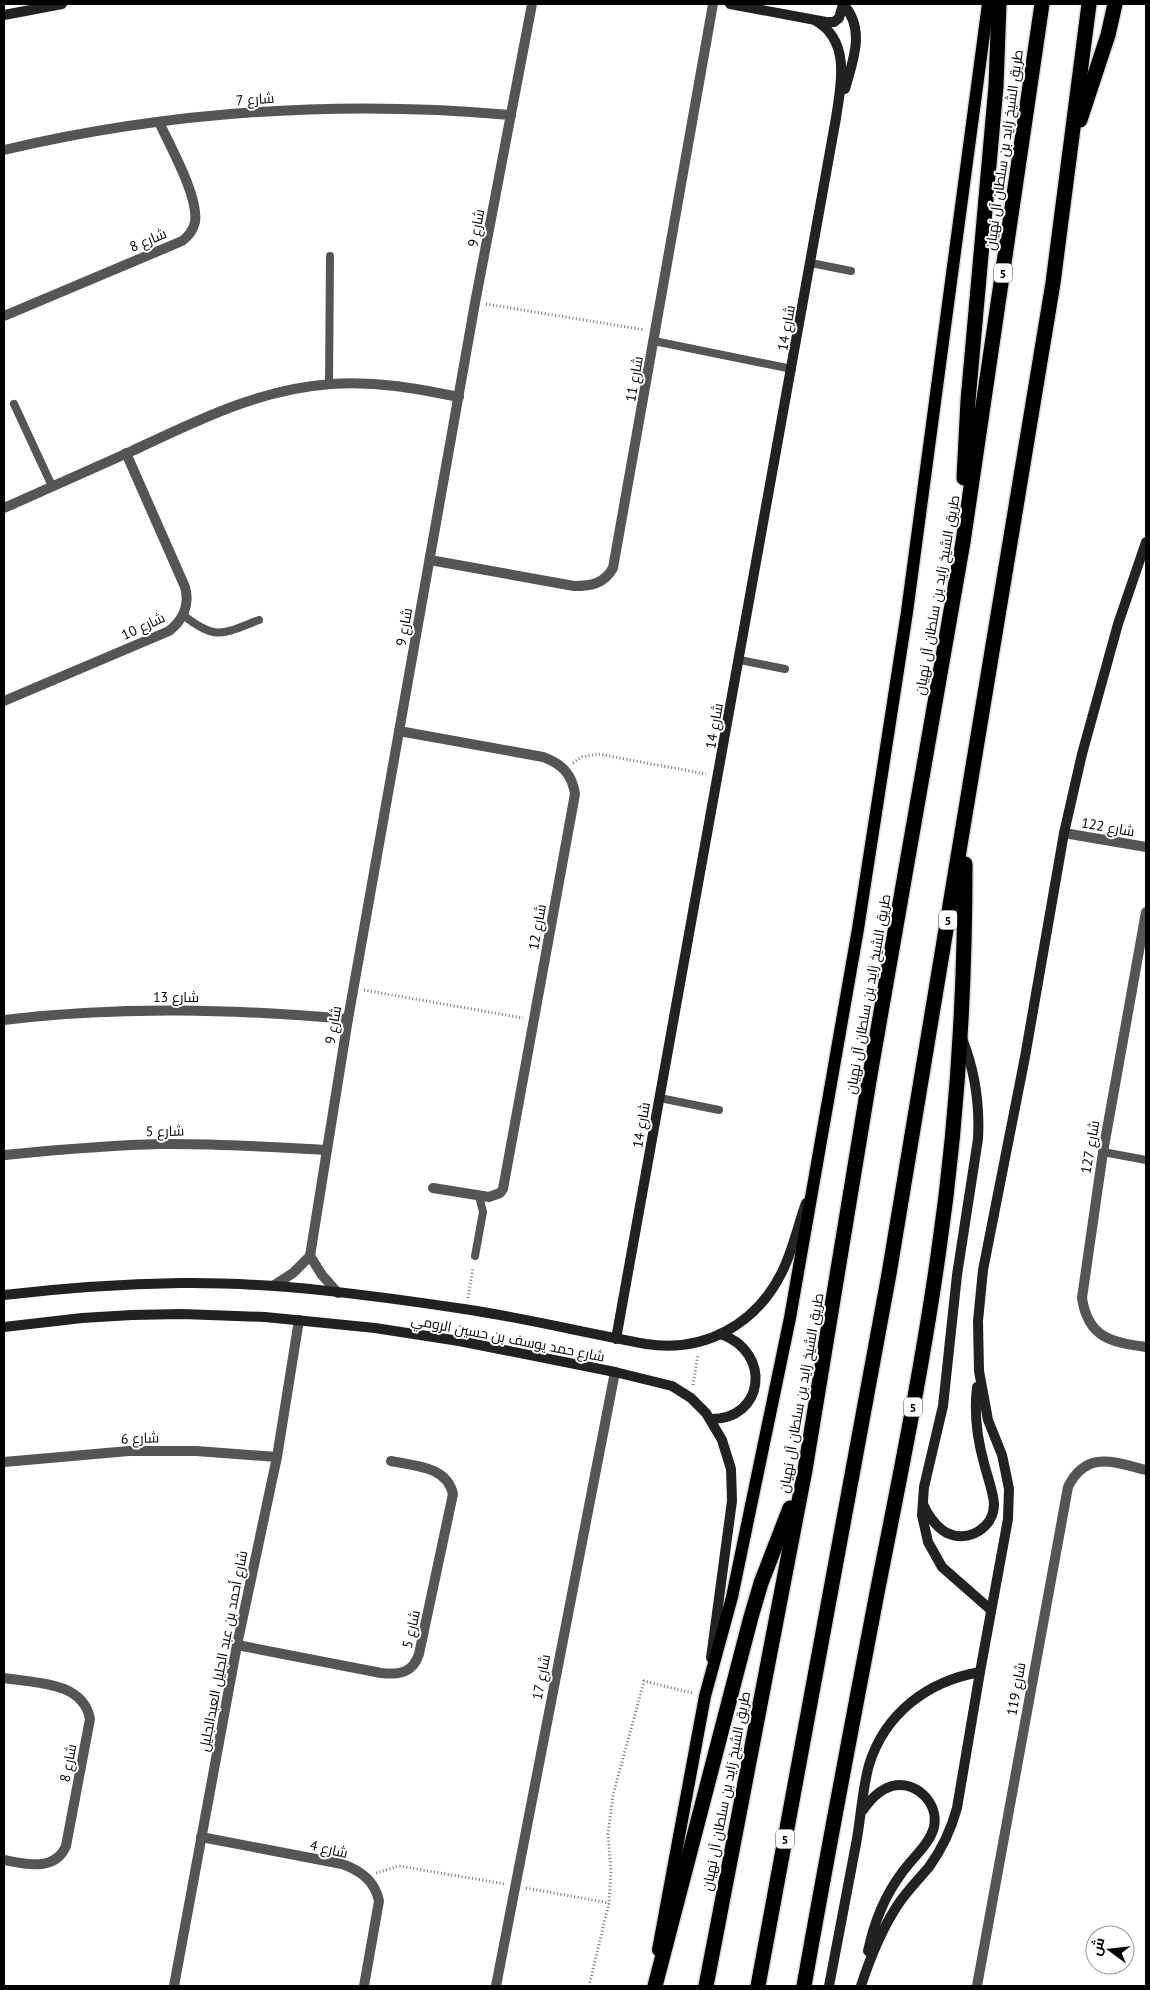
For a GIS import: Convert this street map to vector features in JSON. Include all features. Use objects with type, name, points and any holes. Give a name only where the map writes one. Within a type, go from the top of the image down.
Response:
[{"type":"highway","points":[[963,542],[968,401],[996,86],[999,4]]},
{"type":"highway","name":"طريق الشيخ زايد بن سلطان آل نهيان","points":[[706,1986],[805,1470],[872,1065],[963,542],[1042,4]]},
{"type":"highway","name":"5","points":[[758,1986],[880,1328],[1054,283],[1070,147],[1090,4]]},
{"type":"highway","points":[[1070,147],[1096,73],[1115,4]]},
{"type":"highway","name":"5","points":[[804,1986],[835,1812],[926,1336],[948,1174],[960,1033],[965,891],[964,821]]},
{"type":"highway","points":[[655,1986],[751,1617],[761,1583],[805,1470]]},
{"type":"main road","points":[[651,1986],[705,1696],[724,1628],[750,1514],[794,1294],[858,929],[907,612],[988,4]]},
{"type":"street","points":[[4,16],[58,4]]},
{"type":"street","name":"شارع 9","points":[[310,1256],[348,1019],[458,397],[532,4]]},
{"type":"street","name":"شارع 11","points":[[430,560],[574,586],[594,585],[608,576],[616,558],[713,4]]},
{"type":"street","points":[[730,4],[826,22],[837,20],[841,14],[843,4]]},
{"type":"street","name":"شارع 14","points":[[836,118],[857,39],[854,22],[843,4]]},
{"type":"street","name":"شارع 14","points":[[616,1339],[740,660],[842,80],[837,44],[831,33],[816,21]]},
{"type":"street","name":"شارع 7","points":[[4,150],[66,137],[159,122],[275,111],[392,108],[511,115]]},
{"type":"street","name":"شارع 8","points":[[4,316],[182,241],[189,236],[195,222],[193,203],[159,122]]},
{"type":"street","points":[[4,508],[228,407],[281,392],[329,384],[369,383],[399,385],[458,397]]},
{"type":"street","name":"شارع 10","points":[[4,701],[169,631],[183,616],[187,601],[185,587],[126,453]]},
{"type":"street","points":[[861,1986],[886,1925],[902,1898],[938,1854],[957,1808],[1008,1519],[1008,1489],[1002,1455],[988,1420],[979,1371],[978,1321],[984,1270],[1025,1057],[1064,833],[1098,690],[1146,542]]},
{"type":"street","points":[[399,732],[543,757],[555,762],[566,771]]},
{"type":"street","name":"شارع 12","points":[[433,1188],[479,1196],[495,1196],[503,1188],[575,794],[574,786],[566,771]]},
{"type":"street","name":"شارع 122","points":[[1064,833],[1146,847]]},
{"type":"street","name":"شارع 127","points":[[1146,912],[1103,1152],[1082,1298],[1084,1311],[1089,1323],[1098,1333],[1109,1340],[1146,1347]]},
{"type":"street","name":"شارع 13","points":[[4,1020],[92,1012],[178,1010],[285,1014],[348,1019]]},
{"type":"street","points":[[960,1033],[972,1066],[976,1084],[979,1120],[978,1139],[957,1276],[943,1406],[922,1501],[924,1529],[934,1555],[952,1577],[991,1610]]},
{"type":"street","name":"شارع 5","points":[[4,1155],[76,1148],[159,1144],[242,1145],[326,1150]]},
{"type":"street","name":"شارع حمد يوسف بن حسين الرومي","points":[[4,1295],[54,1289],[136,1284],[182,1283],[272,1286],[338,1292],[465,1309],[661,1346],[686,1345],[700,1342],[734,1327],[757,1308],[776,1284],[788,1257],[814,1178]]},
{"type":"street","points":[[272,1286],[293,1273],[310,1256],[322,1275],[338,1292]]},
{"type":"street","name":"شارع حمد يوسف بن حسين الرومي","points":[[4,1326],[82,1318],[149,1315],[224,1315],[299,1320],[375,1328],[459,1341],[615,1372],[672,1386],[691,1398],[710,1419],[728,1454],[732,1485],[730,1518],[705,1696]]},
{"type":"street","name":"شارع أحمد بن عبد الجليل العبدالجليل","points":[[174,1986],[237,1645],[277,1457],[299,1320]]},
{"type":"street","points":[[710,1419],[721,1419],[739,1411],[751,1396],[756,1377],[752,1358],[746,1350],[740,1343],[721,1334]]},
{"type":"street","points":[[922,1501],[938,1526],[956,1536],[977,1532],[989,1521],[992,1514],[993,1498],[977,1427],[976,1390],[979,1371]]},
{"type":"street","name":"شارع 17","points":[[496,1986],[615,1372]]},
{"type":"street","name":"شارع 6","points":[[4,1462],[129,1451],[196,1451],[277,1457]]},
{"type":"street","name":"شارع 5","points":[[237,1645],[381,1673],[403,1673],[413,1666],[419,1654],[453,1494],[448,1481],[438,1472],[391,1461]]},
{"type":"street","name":"شارع 119","points":[[977,1986],[1068,1487],[1080,1469],[1090,1463],[1101,1461],[1146,1470]]},
{"type":"street","points":[[828,1986],[862,1813],[869,1765],[875,1749],[892,1720],[904,1707],[931,1687],[963,1675],[980,1672]]},
{"type":"street","name":"شارع 8","points":[[4,1678],[71,1691],[86,1704],[90,1719],[66,1846],[62,1854],[55,1860],[41,1864],[30,1865],[4,1860]]},
{"type":"street","points":[[862,1813],[876,1795],[885,1789],[901,1785],[917,1789],[924,1794],[933,1808],[934,1816],[932,1833],[901,1874],[883,1904],[872,1936],[866,1970]]},
{"type":"street","name":"شارع 4","points":[[201,1837],[342,1864],[355,1869],[367,1878]]},
{"type":"street","points":[[364,1986],[378,1901],[377,1892],[367,1878]]},
{"type":"lane","points":[[329,384],[330,256]]},
{"type":"lane","points":[[811,263],[850,271]]},
{"type":"lane","points":[[655,336],[792,369]]},
{"type":"lane","points":[[14,404],[52,486]]},
{"type":"lane","points":[[183,616],[206,631],[216,633],[225,633],[259,620]]},
{"type":"lane","points":[[740,660],[785,669]]},
{"type":"lane","points":[[660,1098],[719,1110]]},
{"type":"lane","points":[[1103,1152],[1146,1160]]},
{"type":"lane","points":[[475,1256],[483,1212],[479,1196]]},
{"type":"path","points":[[475,303],[655,336]]},
{"type":"path","points":[[566,771],[582,757],[598,754],[719,776]]},
{"type":"path","points":[[354,989],[534,1020]]},
{"type":"path","points":[[465,1309],[475,1256]]},
{"type":"path","points":[[691,1398],[700,1342]]},
{"type":"path","points":[[589,1986],[609,1903],[608,1834],[610,1814],[620,1767],[644,1681],[705,1696]]},
{"type":"path","points":[[367,1878],[388,1868],[399,1866],[609,1903]]}]
